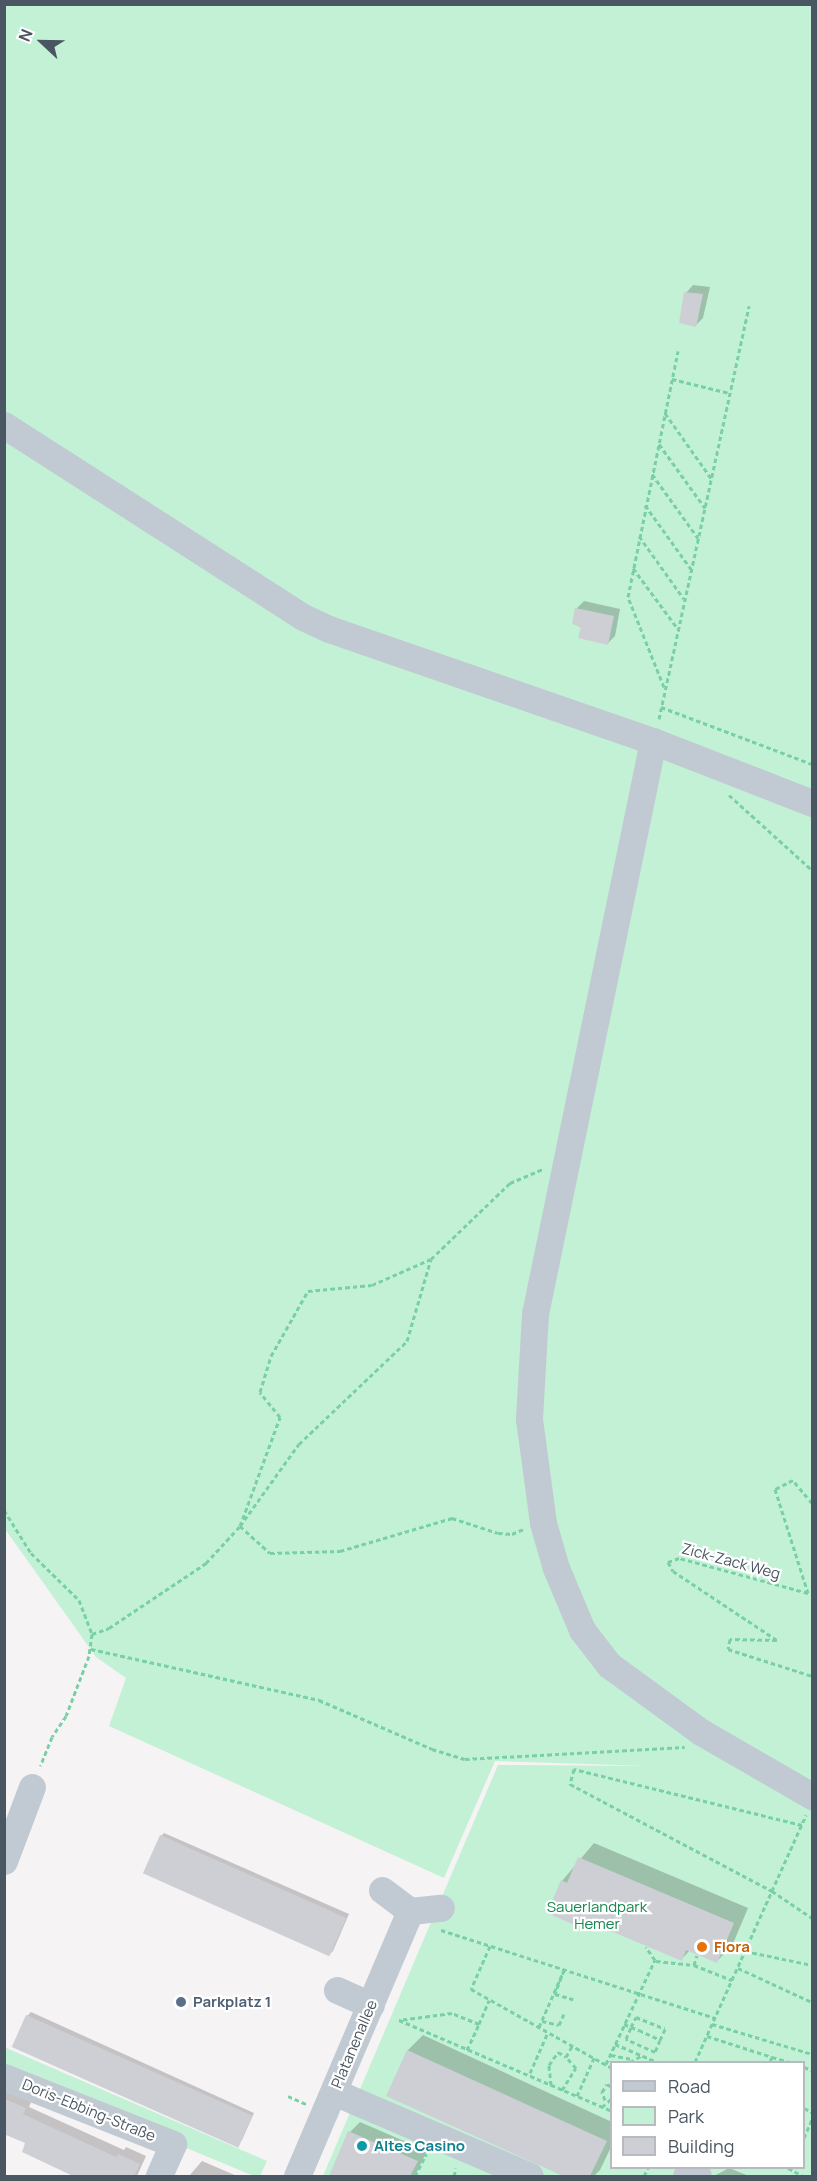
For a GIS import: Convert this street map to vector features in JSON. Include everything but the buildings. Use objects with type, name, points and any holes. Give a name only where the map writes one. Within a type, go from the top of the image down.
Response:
[{"type":"street","points":[[4,425],[312,621],[654,741],[813,803]]},
{"type":"street","points":[[654,741],[541,1275],[531,1351],[529,1419],[543,1523],[556,1568],[582,1630],[609,1665],[701,1732],[811,1803]]},
{"type":"street","points":[[4,1861],[32,1787]]},
{"type":"street","points":[[382,1890],[407,1919],[441,1908]]},
{"type":"street","name":"Platanenallee","points":[[297,2176],[407,1919]]},
{"type":"street","points":[[337,1990],[371,2005]]},
{"type":"street","name":"Doris-Ebbing-Straße","points":[[4,2077],[173,2144],[159,2176]]},
{"type":"street","points":[[334,2092],[530,2176]]},
{"type":"street","points":[[686,2176],[698,2176]]},
{"type":"path","points":[[654,741],[749,306]]},
{"type":"path","points":[[665,689],[630,610],[633,566],[678,351]]},
{"type":"path","points":[[672,379],[730,393]]},
{"type":"path","points":[[664,412],[711,478]]},
{"type":"path","points":[[658,443],[705,508]]},
{"type":"path","points":[[652,474],[698,538]]},
{"type":"path","points":[[645,505],[691,569]]},
{"type":"path","points":[[639,536],[684,599]]},
{"type":"path","points":[[633,566],[678,629]]},
{"type":"path","points":[[661,707],[813,764]]},
{"type":"path","points":[[755,816],[813,870]]},
{"type":"path","points":[[240,1526],[280,1417],[260,1392],[271,1356],[308,1291],[372,1285],[431,1259],[510,1183],[564,1165]]},
{"type":"path","points":[[92,1634],[109,1628],[206,1563],[240,1526],[299,1444],[406,1341],[431,1259]]},
{"type":"path","name":"Zick-Zack Weg","points":[[813,1503],[793,1480],[775,1489],[808,1585],[807,1593],[679,1558],[670,1558],[668,1565],[777,1640],[730,1639],[728,1649],[813,1676]]},
{"type":"path","points":[[4,1510],[31,1553],[79,1600],[92,1634],[91,1649],[66,1716],[52,1737],[32,1787]]},
{"type":"path","points":[[240,1526],[270,1553],[340,1551],[452,1518],[512,1534],[543,1523]]},
{"type":"path","points":[[91,1649],[319,1700],[432,1749],[465,1759],[677,1749]]},
{"type":"path","points":[[802,1825],[574,1769],[570,1784],[772,1891],[813,1918]]},
{"type":"path","points":[[695,2061],[811,1803]]},
{"type":"path","points":[[407,1919],[715,2018]]},
{"type":"path","points":[[490,1946],[471,1989],[610,2067]]},
{"type":"path","points":[[606,2065],[637,1993],[655,1960],[646,1947]]},
{"type":"path","points":[[745,1951],[813,1965]]},
{"type":"path","points":[[694,1965],[697,1955]]},
{"type":"path","points":[[656,1961],[694,1965],[732,1980]]},
{"type":"path","points":[[738,1968],[813,2002]]},
{"type":"path","points":[[539,2027],[564,1970]]},
{"type":"path","points":[[555,1994],[573,1999]]},
{"type":"path","points":[[467,2050],[489,2000]]},
{"type":"path","points":[[479,2024],[452,2013],[399,2020],[610,2110]]},
{"type":"path","points":[[542,2021],[559,2025],[564,2014]]},
{"type":"path","points":[[636,2017],[665,2029],[656,2052],[626,2039],[631,2027],[636,2017]]},
{"type":"path","points":[[624,2024],[660,2040]]},
{"type":"path","points":[[712,2024],[813,2054]]},
{"type":"path","points":[[530,2073],[548,2032]]},
{"type":"path","points":[[707,2036],[786,2061]]},
{"type":"path","points":[[615,2044],[655,2061]]},
{"type":"path","points":[[636,2053],[639,2045]]},
{"type":"path","points":[[566,2057],[572,2046]]},
{"type":"path","points":[[551,2085],[549,2065],[558,2052],[576,2067],[562,2090]]},
{"type":"path","points":[[610,2055],[631,2061],[643,2056]]},
{"type":"path","points":[[763,2061],[766,2055]]},
{"type":"path","points":[[770,2061],[772,2057]]},
{"type":"path","points":[[577,2096],[594,2058]]},
{"type":"path","points":[[602,2107],[605,2100],[602,2092],[606,2084],[610,2086]]},
{"type":"path","points":[[605,2100],[610,2099]]},
{"type":"path","points":[[805,2136],[813,2119]]},
{"type":"green space","name":"Sauerlandpark Hemer","points":[[4,5],[812,5],[812,2176],[323,2176],[498,1765],[649,1766],[495,1761],[444,1878],[109,1726],[126,1678],[96,1657],[5,1529]]},
{"type":"green space","points":[[4,2047],[267,2161],[260,2176],[254,2176],[5,2073]]},
{"type":"place","name":"Flora","points":[[702,1947]]},
{"type":"place","name":"Parkplatz 1","points":[[181,2002]]},
{"type":"place","name":"Altes Casino","points":[[362,2146]]}]
